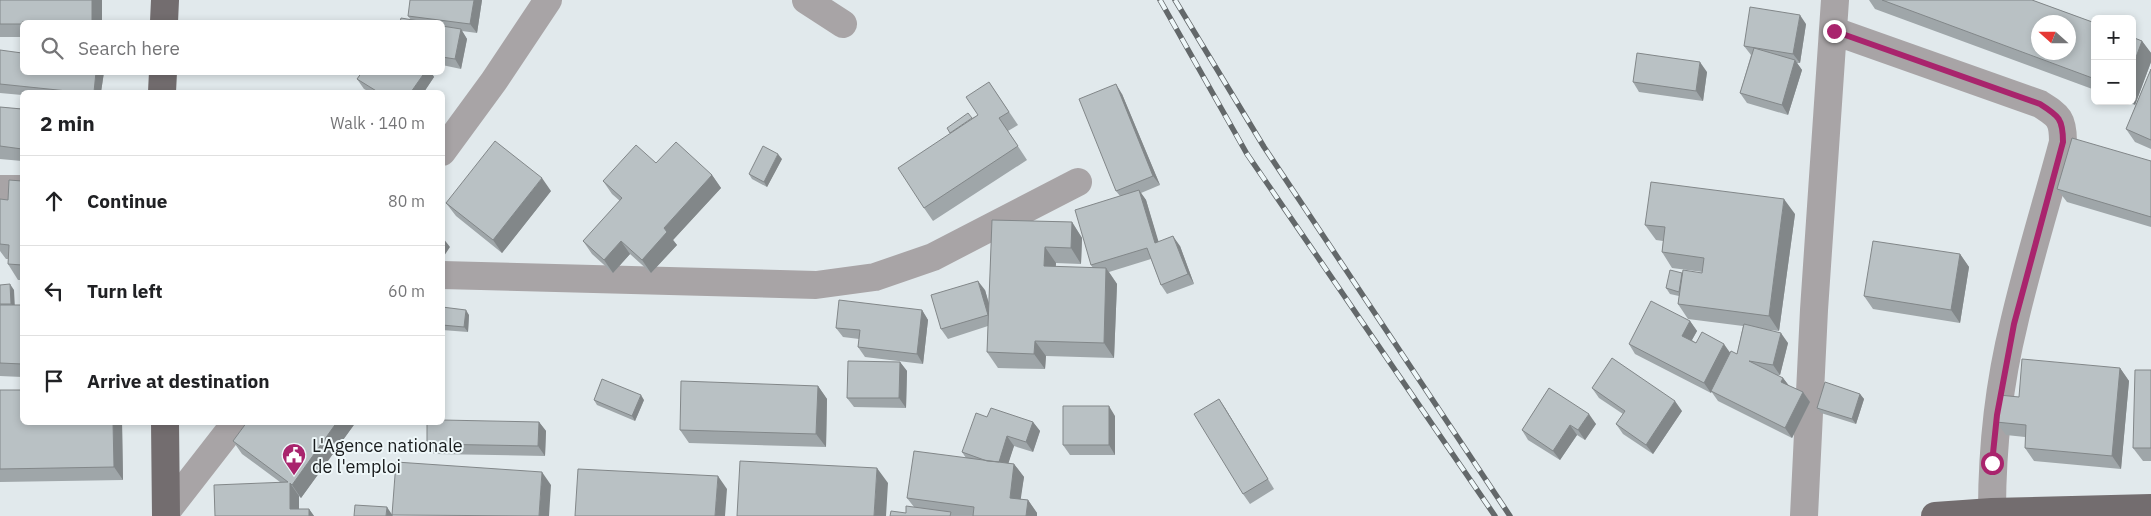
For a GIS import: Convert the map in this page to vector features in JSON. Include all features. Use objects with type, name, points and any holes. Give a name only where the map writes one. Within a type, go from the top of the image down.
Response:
[{"type":"main road","points":[[164,20],[165,0]]},
{"type":"main road","points":[[162,90],[163,75]]},
{"type":"main road","points":[[165,425],[166,514]]},
{"type":"main road","points":[[1935,516],[1992,512],[2151,508]]},
{"type":"street","points":[[445,148],[494,81],[548,0]]},
{"type":"street","points":[[806,0],[843,24]]},
{"type":"street","points":[[1804,516],[1814,310],[1834,31],[1834,0]]},
{"type":"street","points":[[1834,31],[2040,104],[2056,114],[2063,125],[2063,142],[2014,324],[1997,415],[1992,463],[1992,512]]},
{"type":"street","points":[[445,274],[816,285],[875,277],[933,257],[1078,182]]},
{"type":"street","points":[[0,189],[20,189]]},
{"type":"street","points":[[166,514],[234,425]]},
{"type":"building","points":[[0,0],[92,0],[92,20],[20,20],[20,24],[0,24]]},
{"type":"building","points":[[410,0],[474,0],[470,24],[408,16]]},
{"type":"building","points":[[1882,0],[2032,0],[2073,15],[2031,15],[2031,55]]},
{"type":"building","points":[[1750,7],[1800,15],[1793,54],[1744,46]]},
{"type":"building","points":[[2076,16],[2091,22],[2091,78],[2044,60],[2076,60]]},
{"type":"building","points":[[445,26],[461,29],[455,59],[445,57]]},
{"type":"building","points":[[2136,39],[2142,41],[2136,57]]},
{"type":"building","points":[[1754,48],[1795,60],[1782,105],[1740,93]]},
{"type":"building","points":[[0,50],[20,53],[20,75],[96,75],[94,90],[58,90],[0,84]]},
{"type":"building","points":[[1637,53],[1700,62],[1696,91],[1633,82]]},
{"type":"building","points":[[2151,69],[2151,140],[2126,129]]},
{"type":"building","points":[[360,75],[423,75],[412,90],[375,90],[357,79]]},
{"type":"building","points":[[989,82],[1009,112],[999,118],[1018,146],[924,208],[898,168],[978,115],[966,97]]},
{"type":"building","points":[[1116,84],[1153,176],[1116,191],[1079,99]]},
{"type":"building","points":[[0,107],[20,109],[20,149],[0,146]]},
{"type":"building","points":[[968,113],[972,118],[950,133],[947,128]]},
{"type":"building","points":[[2072,138],[2151,161],[2151,217],[2057,189]]},
{"type":"building","points":[[495,141],[542,178],[493,240],[446,203]]},
{"type":"building","points":[[676,142],[712,175],[664,228],[667,232],[642,260],[621,241],[604,260],[583,241],[622,198],[603,181],[636,145],[656,163]]},
{"type":"building","points":[[763,146],[778,154],[764,182],[749,174]]},
{"type":"building","points":[[9,180],[20,181],[20,265],[8,264],[9,245],[0,244],[0,199],[8,200]]},
{"type":"building","points":[[1651,182],[1784,199],[1769,316],[1678,304],[1683,270],[1702,273],[1704,258],[1662,252],[1665,227],[1645,225]]},
{"type":"building","points":[[1139,190],[1155,243],[1173,236],[1188,274],[1161,285],[1147,248],[1091,265],[1075,210]]},
{"type":"building","points":[[992,220],[1072,222],[1071,248],[1045,247],[1044,266],[1106,268],[1104,343],[1035,341],[1034,354],[987,352]]},
{"type":"building","points":[[1873,241],[1960,254],[1951,310],[1864,296]]},
{"type":"building","points":[[1670,270],[1682,273],[1679,292],[1666,288]]},
{"type":"building","points":[[978,281],[988,315],[941,329],[931,295]]},
{"type":"building","points":[[10,284],[11,304],[0,304],[0,285]]},
{"type":"building","points":[[839,300],[922,310],[917,354],[858,347],[860,330],[836,328]]},
{"type":"building","points":[[1651,301],[1690,321],[1682,336],[1696,343],[1702,332],[1724,344],[1704,383],[1629,344]]},
{"type":"building","points":[[0,305],[20,305],[20,364],[0,363]]},
{"type":"building","points":[[445,307],[466,310],[464,327],[445,325]]},
{"type":"building","points":[[1744,324],[1781,333],[1773,365],[1749,361],[1783,378],[1781,382],[1803,392],[1785,428],[1711,391],[1731,351],[1737,354]]},
{"type":"building","points":[[1612,358],[1675,401],[1646,445],[1616,424],[1625,411],[1592,388]]},
{"type":"building","points":[[2022,359],[2120,368],[2112,456],[2025,448],[2026,425],[1996,422],[1999,395],[2019,397]]},
{"type":"building","points":[[848,361],[900,362],[899,398],[847,398]]},
{"type":"building","points":[[2135,370],[2151,370],[2151,448],[2133,448]]},
{"type":"building","points":[[602,379],[641,395],[632,416],[594,400]]},
{"type":"building","points":[[681,381],[818,386],[816,434],[680,430]]},
{"type":"building","points":[[1825,382],[1860,394],[1852,419],[1817,408]]},
{"type":"building","points":[[1549,388],[1589,414],[1578,430],[1570,425],[1553,451],[1522,430]]},
{"type":"building","points":[[0,390],[20,390],[20,425],[113,425],[114,467],[0,469]]},
{"type":"building","points":[[1219,399],[1268,479],[1243,494],[1194,414]]},
{"type":"building","points":[[1063,406],[1109,406],[1109,445],[1063,445]]},
{"type":"building","points":[[991,408],[1033,422],[1026,442],[1007,436],[999,462],[987,461],[962,452],[976,413],[987,417]]},
{"type":"building","points":[[445,420],[539,422],[538,446],[427,444],[427,425],[445,425]]},
{"type":"building","points":[[245,425],[335,425],[292,485],[290,483],[290,509],[309,509],[309,516],[215,516],[214,485],[288,482],[233,441]]},
{"type":"building","points":[[914,451],[1014,464],[1010,498],[1028,500],[1026,516],[973,516],[974,507],[907,498]]},
{"type":"building","points":[[740,461],[877,468],[874,516],[737,516]]},
{"type":"building","points":[[396,462],[542,472],[539,516],[392,515]]},
{"type":"building","points":[[578,469],[718,476],[715,516],[575,516]]},
{"type":"building","points":[[355,505],[387,507],[386,516],[354,516]]},
{"type":"building","points":[[906,506],[951,512],[950,516],[890,516],[891,511],[906,513]]},
{"type":"railway","points":[[1160,0],[1247,154],[1495,516]]},
{"type":"railway","points":[[1175,0],[1264,147],[1510,516]]},
{"type":"place","name":"L'Agence nationale de l'emploi","points":[[294,476]]},
{"type":"route","points":[[1834,31],[2040,104],[2056,114],[2063,125],[2063,142],[2014,324],[1997,415],[1992,463]]}]
